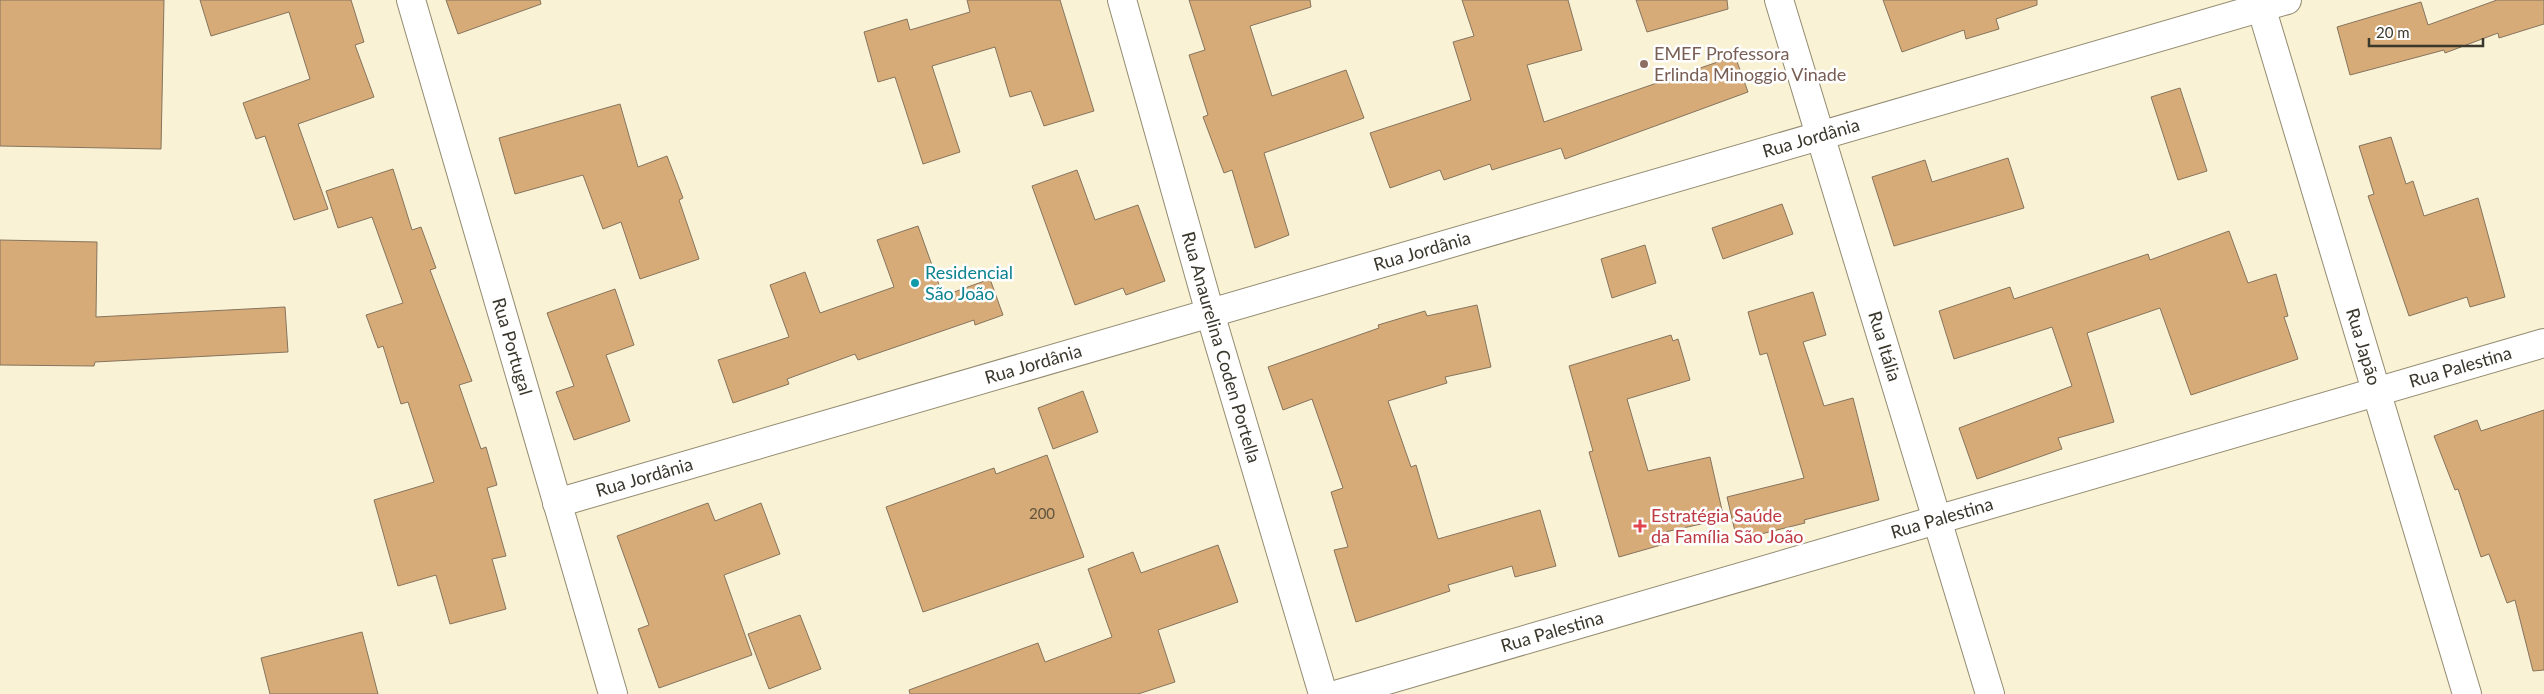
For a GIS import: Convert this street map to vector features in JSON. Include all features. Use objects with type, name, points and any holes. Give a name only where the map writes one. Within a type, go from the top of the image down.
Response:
[{"type":"street","name":"Rua Portugal","points":[[411,0],[613,694]]},
{"type":"street","name":"Rua Anaurelina Coden Portella","points":[[1122,0],[1210,313],[1323,694]]},
{"type":"street","name":"Rua Itália","points":[[1778,0],[1990,694]]},
{"type":"street","name":"Rua Jordânia","points":[[557,502],[1820,136],[2269,2]]},
{"type":"street","name":"Rua Japão","points":[[2269,2],[2377,392],[2467,694]]},
{"type":"street","name":"Rua Palestina","points":[[1339,694],[2544,343]]},
{"type":"building","points":[[0,0],[164,0],[161,149],[0,146]]},
{"type":"building","points":[[200,0],[351,0],[364,42],[355,45],[374,97],[298,124],[328,209],[294,220],[265,136],[256,139],[243,103],[310,79],[289,12],[211,36]]},
{"type":"building","points":[[446,0],[540,0],[541,4],[458,34]]},
{"type":"building","points":[[967,0],[1060,0],[1094,111],[1044,126],[1031,91],[1010,97],[995,47],[932,66],[960,152],[923,164],[895,77],[878,82],[864,32],[907,19],[910,30],[970,12]]},
{"type":"building","points":[[1189,0],[1310,0],[1311,7],[1250,26],[1272,96],[1346,70],[1364,118],[1264,153],[1289,235],[1255,248],[1232,170],[1224,173],[1203,117],[1208,115],[1189,55],[1205,50]]},
{"type":"building","points":[[1462,0],[1568,0],[1582,50],[1527,65],[1544,122],[1735,56],[1748,92],[1565,159],[1561,148],[1492,170],[1490,164],[1444,180],[1440,170],[1390,188],[1370,133],[1471,100],[1453,42],[1474,36]]},
{"type":"building","points":[[1636,0],[1727,0],[1728,9],[1647,32]]},
{"type":"building","points":[[1883,0],[2037,0],[2037,5],[1996,19],[1999,29],[1966,39],[1964,30],[1902,52]]},
{"type":"building","points":[[2497,0],[2544,0],[2544,24],[2499,38],[2498,33],[2445,53],[2444,50],[2350,75],[2337,27],[2421,2],[2428,25]]},
{"type":"building","points":[[2180,88],[2207,171],[2178,180],[2151,97]]},
{"type":"building","points":[[620,104],[638,167],[667,156],[683,198],[679,200],[699,259],[640,279],[621,222],[603,229],[583,175],[515,194],[499,138]]},
{"type":"building","points":[[2391,137],[2406,184],[2413,181],[2424,216],[2478,198],[2505,297],[2470,307],[2467,297],[2409,316],[2368,196],[2374,194],[2359,146]]},
{"type":"building","points":[[2008,158],[2024,208],[1894,246],[1872,177],[1925,160],[1932,182]]},
{"type":"building","points":[[393,169],[412,230],[421,227],[436,268],[430,270],[472,381],[459,385],[481,449],[486,447],[497,485],[487,488],[506,556],[492,559],[506,609],[450,624],[436,575],[398,586],[374,500],[434,482],[408,402],[401,404],[383,346],[378,348],[366,315],[403,303],[372,217],[338,228],[326,191]]},
{"type":"building","points":[[1077,170],[1095,220],[1138,205],[1165,281],[1126,295],[1123,288],[1075,305],[1032,186]]},
{"type":"building","points":[[1782,204],[1793,234],[1723,259],[1712,228]]},
{"type":"building","points":[[918,226],[943,296],[990,279],[1003,315],[975,325],[974,320],[858,360],[855,354],[787,379],[789,384],[733,403],[718,360],[789,337],[770,285],[805,272],[820,313],[894,287],[877,240]]},
{"type":"building","points":[[2229,231],[2248,283],[2276,274],[2288,316],[2284,317],[2298,359],[2191,395],[2160,308],[2087,333],[2114,422],[2058,438],[2062,449],[1977,479],[1959,428],[2072,386],[2052,327],[1954,359],[1939,311],[2010,287],[2014,299],[2148,254],[2150,260]]},
{"type":"building","points":[[0,240],[97,242],[96,317],[285,307],[288,352],[95,362],[94,366],[0,365]]},
{"type":"building","points":[[1645,245],[1656,283],[1612,298],[1601,259]]},
{"type":"building","points":[[615,289],[634,345],[606,355],[630,421],[574,440],[556,392],[574,386],[547,313]]},
{"type":"building","points":[[1813,292],[1826,335],[1803,342],[1824,406],[1853,398],[1879,500],[1804,520],[1805,523],[1737,540],[1727,497],[1804,478],[1767,353],[1760,355],[1748,312]]},
{"type":"building","points":[[1477,305],[1491,367],[1445,377],[1447,383],[1388,401],[1411,467],[1416,465],[1438,539],[1540,510],[1556,566],[1515,577],[1512,566],[1448,585],[1450,591],[1356,622],[1334,550],[1348,547],[1331,492],[1343,488],[1312,399],[1283,410],[1268,367],[1379,328],[1378,325],[1425,311],[1427,316]]},
{"type":"building","points":[[1671,335],[1673,341],[1678,339],[1690,380],[1627,399],[1648,471],[1710,457],[1724,519],[1665,532],[1668,543],[1619,557],[1589,452],[1593,451],[1569,366]]},
{"type":"building","points":[[1083,391],[1098,432],[1053,449],[1038,408]]},
{"type":"building","points":[[2544,410],[2544,670],[2533,671],[2515,600],[2507,603],[2489,554],[2481,557],[2458,489],[2455,490],[2434,436],[2477,420],[2481,431]]},
{"type":"building","points":[[1047,455],[1084,557],[923,612],[886,507],[994,468],[996,474]]},
{"type":"building","points":[[708,503],[715,521],[761,503],[780,554],[724,575],[752,655],[659,688],[638,629],[649,625],[617,536]]},
{"type":"building","points":[[1218,545],[1238,602],[1158,630],[1175,682],[1138,694],[910,694],[909,690],[1038,643],[1045,662],[1112,637],[1088,569],[1133,552],[1141,573]]},
{"type":"building","points":[[800,615],[821,669],[769,689],[748,634]]},
{"type":"building","points":[[362,632],[378,694],[270,694],[261,658]]},
{"type":"place","name":"EMEF Professora Erlinda Minoggio Vinade","points":[[1644,64]]},
{"type":"place","name":"Residencial São João","points":[[915,283]]},
{"type":"place","name":"Estratégia Saúde da Família São João","points":[[1640,526]]}]
